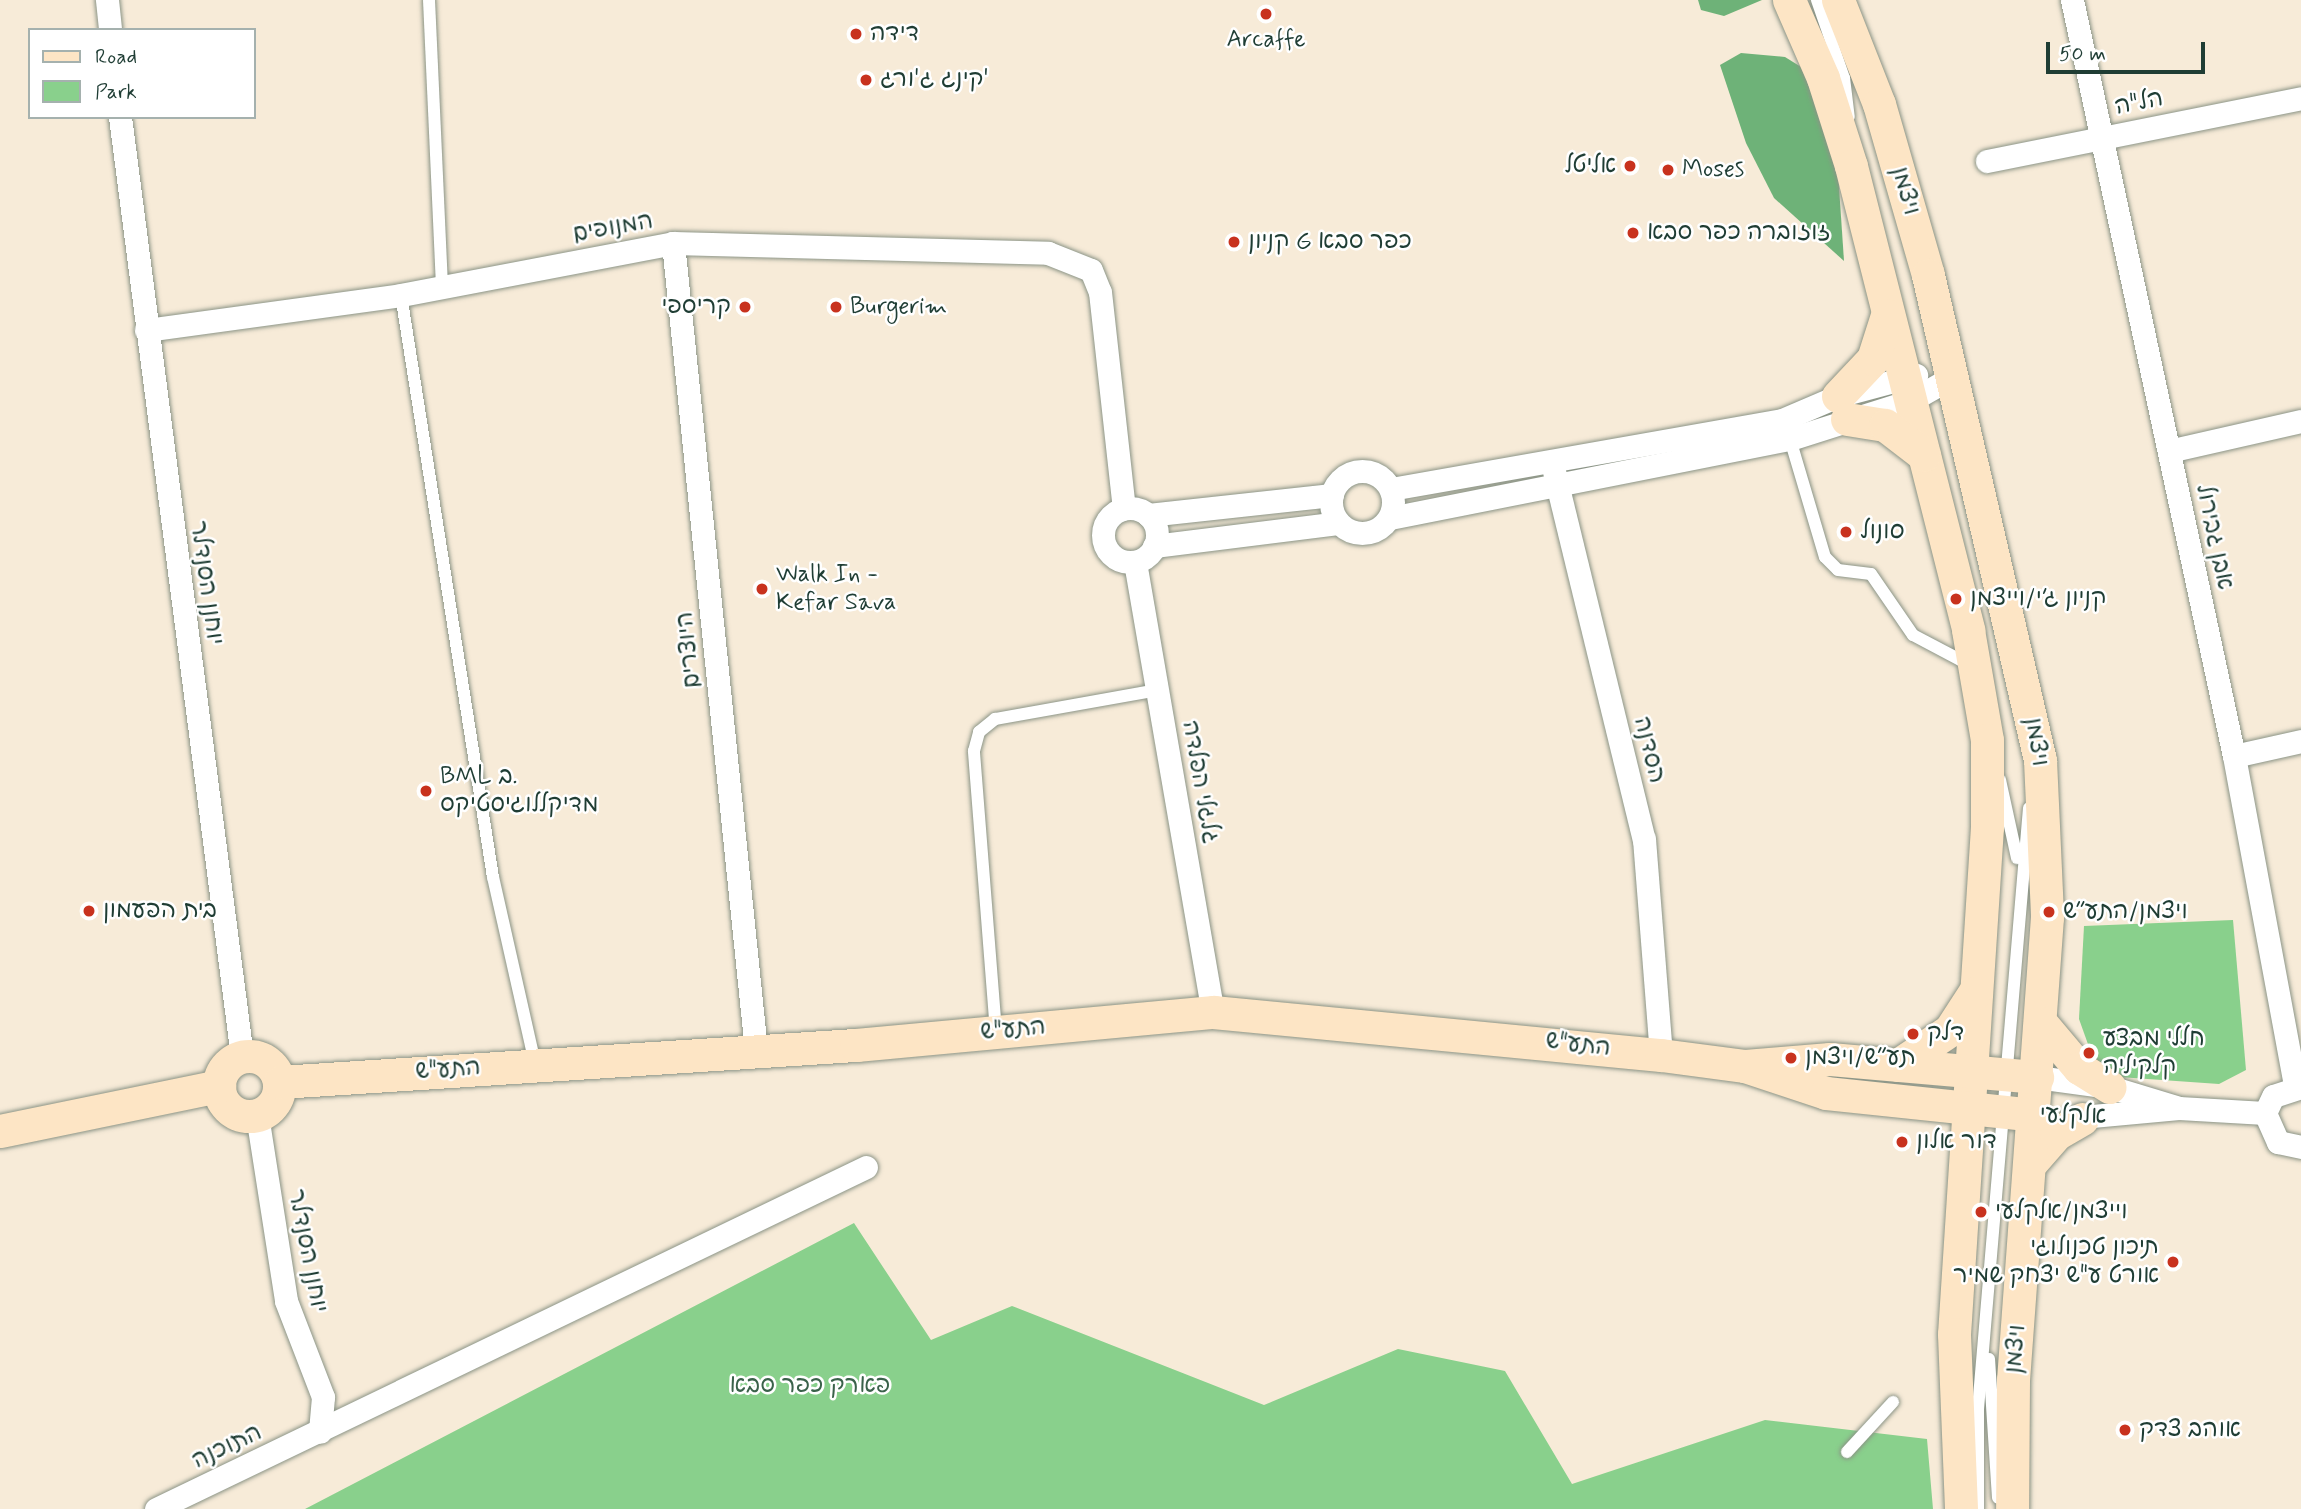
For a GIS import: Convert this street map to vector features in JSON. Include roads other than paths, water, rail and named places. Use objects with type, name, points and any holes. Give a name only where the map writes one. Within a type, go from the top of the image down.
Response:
[{"type":"main road","name":"ויצמן","points":[[1789,0],[1824,78],[1851,166],[1975,668],[1987,740],[1975,990],[1961,1177],[1953,1384],[1961,1509]]},
{"type":"main road","name":"ויצמן","points":[[1838,0],[1880,104],[1954,376],[2040,760],[2049,864],[2041,1023],[2022,1076],[2018,1114],[2030,1164],[2013,1380],[2012,1509]]},
{"type":"main road","points":[[1887,315],[1873,359],[1831,407],[1885,425],[1924,455]]},
{"type":"main road","points":[[1898,1065],[1950,1030],[1975,990]]},
{"type":"main road","name":"התע\"ש","points":[[280,1082],[535,1063],[756,1051],[1213,1012],[1661,1055],[1745,1066],[1813,1091],[1966,1109]]},
{"type":"main road","points":[[2041,1023],[2079,1068],[2110,1087]]},
{"type":"main road","points":[[242,1056],[262,1058],[280,1082],[272,1107],[257,1115],[231,1110],[219,1086],[225,1067],[242,1056]]},
{"type":"main road","name":"התע\"ש","points":[[1745,1066],[1808,1058],[2022,1076]]},
{"type":"main road","points":[[0,1131],[219,1086]]},
{"type":"main road","points":[[1908,1103],[1943,1135],[1961,1177]]},
{"type":"main road","name":"אלקלעי","points":[[1966,1109],[2018,1114]]},
{"type":"main road","points":[[2030,1164],[2056,1134],[2082,1119]]},
{"type":"street","points":[[107,0],[110,28]]},
{"type":"street","name":"אבן גבירול","points":[[2072,0],[2234,756],[2298,1087]]},
{"type":"street","name":"הל\"ה","points":[[1987,161],[2301,98]]},
{"type":"street","name":"יוחנן הסנדלר","points":[[120,119],[242,1056]]},
{"type":"street","name":"המנופים","points":[[146,330],[401,295],[442,285],[673,243],[1048,253],[1091,270],[1100,292],[1124,509]]},
{"type":"street","name":"היוצרים","points":[[673,243],[756,1051]]},
{"type":"street","points":[[1391,489],[1552,463],[1782,420],[1954,376]]},
{"type":"street","points":[[1332,495],[1148,515],[1124,509],[1108,519],[1103,536],[1110,553],[1135,562],[1154,546],[1338,523],[1365,534],[1390,518],[1557,489],[1790,439],[1831,407]]},
{"type":"street","points":[[1790,439],[1831,407]]},
{"type":"street","points":[[2169,451],[2301,421]]},
{"type":"street","name":"הסדנה","points":[[1552,463],[1644,839],[1661,1055]]},
{"type":"street","points":[[1338,523],[1332,495],[1342,478],[1360,471],[1379,475],[1391,489],[1390,518]]},
{"type":"street","points":[[1148,515],[1157,530],[1154,546]]},
{"type":"street","name":"גלגלי הפלדה","points":[[1135,562],[1213,1012]]},
{"type":"street","points":[[2234,756],[2301,741]]},
{"type":"street","name":"אלקלעי","points":[[2022,1076],[2110,1087],[2179,1108]]},
{"type":"street","points":[[2298,1087],[2273,1096],[2265,1114],[2278,1142],[2301,1147]]},
{"type":"street","name":"אלקלעי","points":[[2018,1114],[2082,1119],[2179,1108],[2265,1114]]},
{"type":"street","name":"יוחנן הסנדלר","points":[[257,1115],[286,1301],[323,1397],[320,1432]]},
{"type":"street","name":"התוכנה","points":[[156,1509],[866,1167]]},
{"type":"lane","points":[[429,0],[442,285]]},
{"type":"lane","points":[[1816,0],[1844,78],[1851,166]]},
{"type":"lane","points":[[401,295],[493,877],[535,1063]]},
{"type":"lane","points":[[1790,439],[1825,556],[1838,570],[1871,574],[1879,590],[1913,635],[1975,668]]},
{"type":"lane","points":[[996,1032],[974,751],[979,732],[995,719],[1157,690]]},
{"type":"lane","points":[[1987,740],[2019,880]]},
{"type":"lane","points":[[2022,1076],[2019,880],[2040,760]]},
{"type":"lane","points":[[1978,1509],[1978,1409],[1989,1282],[2018,1114]]},
{"type":"lane","points":[[1989,1282],[2000,1509]]},
{"type":"lane","points":[[1847,1452],[1893,1402]]},
{"type":"place","name":"Arcaffe","points":[[1266,14]]},
{"type":"place","name":"דידה","points":[[856,34]]},
{"type":"place","name":"קינג ג'ורג'","points":[[866,80]]},
{"type":"place","name":"אליטל","points":[[1630,166]]},
{"type":"place","name":"Moses","points":[[1668,170]]},
{"type":"place","name":"זוזוברה כפר סבא","points":[[1633,233]]},
{"type":"place","name":"קניון G כפר סבא","points":[[1234,242]]},
{"type":"place","name":"קריספי","points":[[745,307]]},
{"type":"place","name":"Burgerim","points":[[836,307]]},
{"type":"place","name":"סונול","points":[[1846,532]]},
{"type":"place","name":"Walk In - Kefar Sava","points":[[762,589]]},
{"type":"place","name":"קניון ג׳י/וייצמן","points":[[1956,599]]},
{"type":"place","name":"BML ב. מדיקללוגיסטיקס","points":[[426,791]]},
{"type":"place","name":"בית הפעמון","points":[[89,911]]},
{"type":"place","name":"ויצמן/התע״ש","points":[[2049,912]]},
{"type":"place","name":"דלק","points":[[1913,1034]]},
{"type":"place","name":"חללי מבצע קלקיליה","points":[[2089,1053]]},
{"type":"place","name":"תע״ש/ויצמן","points":[[1791,1058]]},
{"type":"place","name":"דור אלון","points":[[1902,1142]]},
{"type":"place","name":"וייצמן/אלקלעי","points":[[1981,1212]]},
{"type":"place","name":"תיכון טכנולוגי אורט ע\"ש יצחק שמיר","points":[[2173,1262]]},
{"type":"place","name":"אוהב צדק","points":[[2125,1430]]},
{"type":"park label","name":"פארק כפר סבא","points":[[810,1386]]}]
